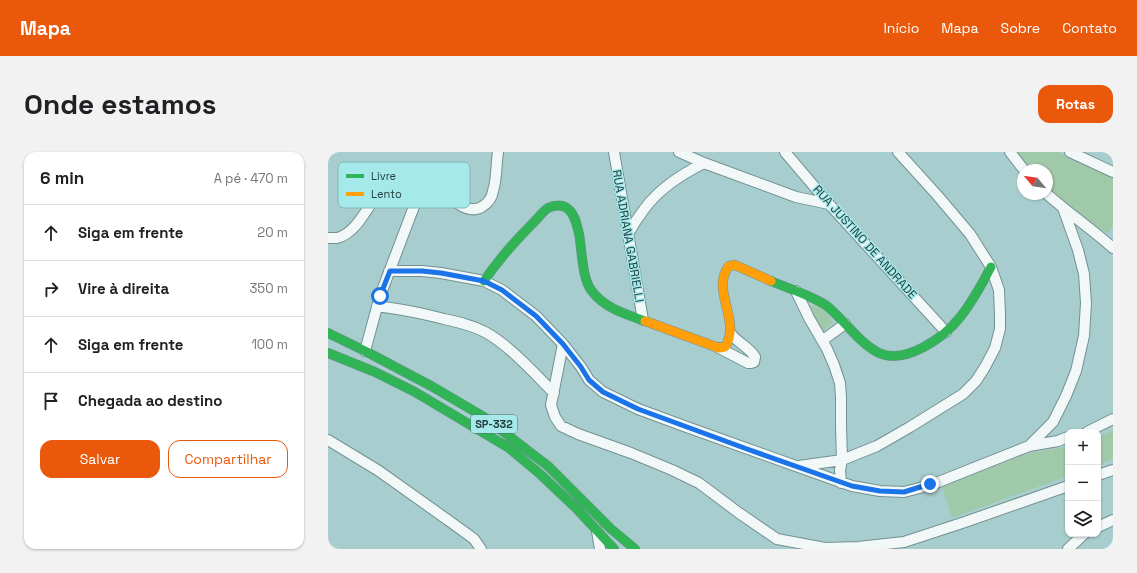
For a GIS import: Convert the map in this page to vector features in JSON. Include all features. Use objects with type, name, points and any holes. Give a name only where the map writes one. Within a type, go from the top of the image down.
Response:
[{"type":"street","points":[[466,208],[473,210],[479,209],[487,204],[493,192],[498,152]]},
{"type":"street","name":"RUA ADRIANA GABRIELLI","points":[[614,152],[643,320]]},
{"type":"street","points":[[679,152],[704,163],[796,197],[830,204]]},
{"type":"street","name":"RUA JUSTINO DE ANDRADE","points":[[785,152],[888,270],[946,332]]},
{"type":"street","points":[[797,466],[842,460],[877,446],[910,427],[963,394],[976,381],[995,348],[1000,328],[999,290],[991,266],[970,234],[938,195],[898,152]]},
{"type":"street","points":[[1010,152],[1019,164]]},
{"type":"street","points":[[1070,152],[1113,172]]},
{"type":"street","points":[[628,234],[644,208],[658,193],[686,172],[704,163]]},
{"type":"street","points":[[796,197],[803,194],[812,183]]},
{"type":"street","points":[[1053,199],[1113,248]]},
{"type":"street","points":[[484,281],[494,266],[521,235],[548,208],[558,205],[568,208],[574,217],[579,235],[586,279],[590,289],[600,300],[614,309],[719,348],[748,363],[754,362],[755,357],[753,353],[736,340],[731,334]]},
{"type":"street","points":[[328,238],[337,238],[350,231],[368,208]]},
{"type":"street","points":[[365,351],[377,306],[414,208]]},
{"type":"street","points":[[1029,446],[1053,422],[1066,396],[1076,371],[1084,336],[1086,303],[1084,274],[1078,250],[1063,208]]},
{"type":"street","points":[[719,348],[724,347],[727,344],[731,334],[728,311],[722,288],[725,271],[729,266],[735,265],[822,302],[831,309],[860,339],[876,351],[887,356],[903,355],[913,352],[925,347],[946,332],[974,298],[991,266]]},
{"type":"street","points":[[390,271],[428,271],[484,281],[502,290],[536,316],[563,344],[589,380],[603,392],[638,409],[852,486],[880,491],[904,492],[930,484],[1029,446],[1058,441],[1065,438]]},
{"type":"street","points":[[796,292],[809,318],[823,340],[840,383],[842,460],[840,470],[841,483]]},
{"type":"street","points":[[377,306],[419,313],[470,325],[486,332],[515,355],[554,393]]},
{"type":"street","points":[[823,340],[845,324]]},
{"type":"street","name":"SP-332","points":[[328,333],[433,387],[479,414],[516,440],[548,466],[611,529],[635,549]]},
{"type":"street","points":[[563,344],[551,405],[555,417],[561,426],[578,434],[631,453],[699,483],[777,539],[825,548],[858,547],[904,542],[1065,487]]},
{"type":"street","name":"SP-332","points":[[328,353],[374,372],[415,392],[509,448],[540,474],[614,549]]},
{"type":"street","points":[[1094,429],[1113,420]]},
{"type":"street","points":[[1053,422],[1053,433],[1058,441]]},
{"type":"street","points":[[328,440],[379,471],[474,539],[481,549]]},
{"type":"street","points":[[1101,474],[1113,470]]},
{"type":"street","points":[[1101,526],[1113,520]]},
{"type":"street","points":[[597,531],[600,549]]},
{"type":"street","points":[[1068,549],[1081,537]]},
{"type":"green space","points":[[1013,152],[1058,152],[1113,177],[1113,226],[1108,233],[1092,225],[1059,200],[1053,194],[1053,164],[1025,164]]},
{"type":"green space","points":[[819,303],[833,322],[822,333],[807,309]]},
{"type":"green space","points":[[1113,431],[1113,459],[1101,464],[1101,435]]},
{"type":"green space","points":[[1065,447],[1065,477],[952,518],[942,486],[1030,453]]},
{"type":"traffic: fast","points":[[484,281],[508,250],[544,211],[553,206],[564,206],[570,211],[575,220],[579,234],[584,271],[591,290],[596,296],[615,310],[645,321]]},
{"type":"traffic: fast","points":[[771,281],[821,302],[872,349],[890,356],[913,352],[924,347],[945,332],[954,324],[965,310],[981,286],[991,267]]},
{"type":"traffic: fast","points":[[328,333],[433,387],[484,417],[548,466],[611,529],[635,549]]},
{"type":"traffic: fast","points":[[328,353],[375,372],[415,392],[509,448],[540,474],[577,509],[614,549]]},
{"type":"traffic: slow","points":[[645,321],[719,348],[725,347],[729,337],[730,327],[723,285],[724,275],[729,266],[735,265],[771,281]]},
{"type":"route","points":[[380,296],[390,271],[422,271],[441,273],[484,281],[502,290],[536,316],[563,344],[589,380],[603,392],[638,409],[852,486],[880,491],[904,492],[930,484]]}]
